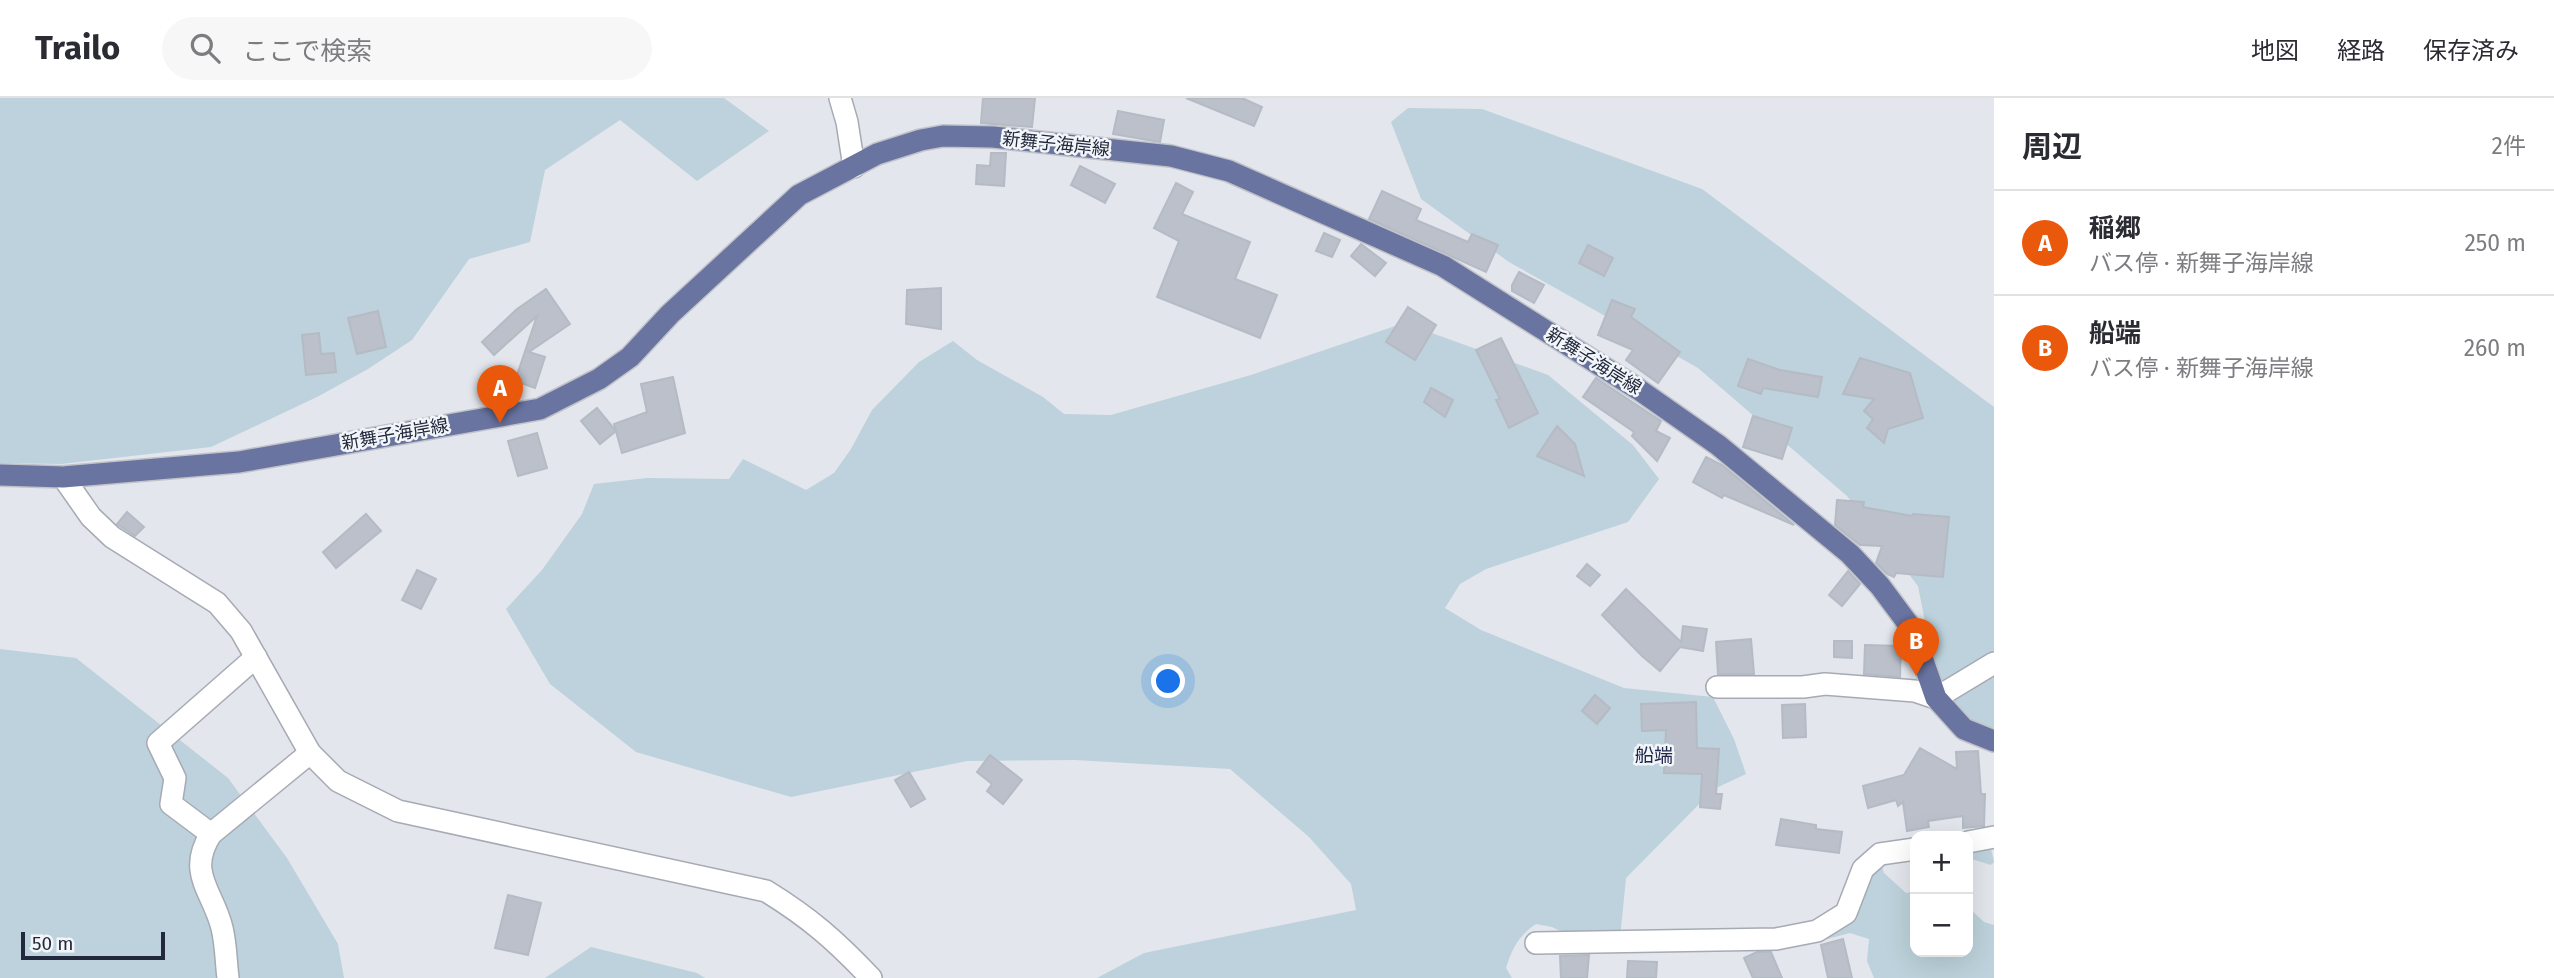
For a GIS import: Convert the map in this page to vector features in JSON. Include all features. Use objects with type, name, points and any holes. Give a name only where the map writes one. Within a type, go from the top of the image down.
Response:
[{"type":"main road","name":"新舞子海岸線","points":[[0,475],[63,477],[239,462],[540,409],[599,379],[630,357],[670,314],[799,195],[877,154],[921,140],[943,136],[993,137],[1171,156],[1229,171],[1443,266],[1638,389],[1718,445],[1835,540],[1880,586],[1912,629],[1936,698],[1964,729],[1994,741]]},
{"type":"street","points":[[840,98],[854,167]]},
{"type":"street","points":[[63,477],[90,517],[112,537],[217,603],[241,631],[310,753],[338,781],[398,811],[766,891],[835,939],[871,978]]},
{"type":"street","points":[[211,834],[171,804],[175,778],[158,743],[256,657]]},
{"type":"street","points":[[1717,687],[1803,687],[1825,684],[1915,691],[1936,698],[1994,663]]},
{"type":"street","points":[[228,978],[222,927],[199,864],[203,847],[211,834],[310,753]]},
{"type":"street","points":[[1973,841],[1994,837]]},
{"type":"street","points":[[1536,943],[1776,939],[1817,931],[1846,913],[1863,869],[1880,854],[1910,850]]},
{"type":"shaded area","points":[[0,98],[724,98],[769,131],[697,181],[620,120],[545,170],[530,242],[469,259],[412,340],[368,369],[317,397],[211,447],[61,464],[0,463]]},
{"type":"shaded area","points":[[1408,108],[1482,109],[1702,189],[1994,407],[1994,737],[1988,736],[1940,698],[1918,586],[1847,496],[1698,368],[1509,262],[1421,199],[1391,122]]},
{"type":"shaded area","points":[[1404,323],[1548,375],[1633,445],[1659,479],[1628,522],[1486,569],[1460,584],[1445,608],[1481,630],[1624,688],[1713,697],[1734,739],[1746,774],[1714,789],[1626,878],[1620,938],[1575,938],[1552,927],[1536,924],[1521,938],[1511,955],[1506,968],[1512,978],[1097,978],[1144,953],[1356,910],[1351,884],[1309,837],[1230,769],[1075,760],[967,761],[791,797],[636,752],[550,684],[506,609],[542,570],[582,514],[594,484],[647,478],[729,479],[743,459],[806,490],[834,473],[851,449],[872,410],[919,362],[953,341],[977,360],[1043,397],[1064,414],[1111,415],[1251,375]]},
{"type":"shaded area","points":[[0,649],[76,658],[228,778],[287,858],[338,944],[344,978],[0,978]]},
{"type":"shaded area","points":[[1973,839],[1990,844],[1994,862],[1991,865],[1973,860]]},
{"type":"shaded area","points":[[1881,864],[1884,873],[1906,893],[1910,892],[1910,957],[1973,957],[1973,912],[1984,922],[1994,925],[1994,978],[1874,978],[1867,961],[1869,939],[1850,933],[1812,943],[1806,941]]},
{"type":"shaded area","points":[[591,947],[697,973],[705,978],[545,978]]},
{"type":"building","points":[[983,98],[1035,98],[1032,127],[981,123]]},
{"type":"building","points":[[1186,98],[1242,98],[1262,107],[1254,126]]},
{"type":"building","points":[[1118,111],[1164,120],[1160,142],[1113,134]]},
{"type":"building","points":[[991,153],[1006,153],[1004,186],[976,184],[977,165],[990,166]]},
{"type":"building","points":[[1080,166],[1115,184],[1105,203],[1071,185]]},
{"type":"building","points":[[1176,183],[1193,192],[1182,214],[1250,242],[1235,279],[1277,295],[1260,338],[1157,297],[1179,241],[1154,228]]},
{"type":"building","points":[[1382,191],[1421,209],[1416,220],[1468,242],[1472,234],[1498,245],[1486,272],[1369,219]]},
{"type":"building","points":[[1324,233],[1340,240],[1332,257],[1316,251]]},
{"type":"building","points":[[1361,244],[1386,263],[1375,276],[1351,256]]},
{"type":"building","points":[[1588,245],[1613,258],[1604,276],[1579,263]]},
{"type":"building","points":[[1519,272],[1544,285],[1534,303],[1512,291]]},
{"type":"building","points":[[941,288],[941,329],[906,324],[907,290]]},
{"type":"building","points":[[546,289],[570,324],[529,352],[545,357],[535,388],[515,381],[537,316],[494,355],[482,342],[517,309]]},
{"type":"building","points":[[1612,300],[1635,309],[1631,317],[1680,352],[1658,383],[1626,360],[1633,350],[1598,335]]},
{"type":"building","points":[[1408,307],[1436,325],[1415,360],[1386,342]]},
{"type":"building","points":[[378,311],[386,347],[357,354],[348,318]]},
{"type":"building","points":[[319,333],[321,354],[334,353],[336,372],[306,375],[302,335]]},
{"type":"building","points":[[1501,338],[1538,413],[1509,428],[1496,400],[1500,399],[1476,350]]},
{"type":"building","points":[[1860,358],[1910,373],[1923,418],[1888,429],[1884,443],[1867,428],[1873,419],[1864,411],[1874,399],[1843,394]]},
{"type":"building","points":[[1748,359],[1780,370],[1822,377],[1818,397],[1763,388],[1761,394],[1738,386]]},
{"type":"building","points":[[673,377],[685,433],[622,453],[614,424],[647,412],[641,384]]},
{"type":"building","points":[[1596,378],[1661,421],[1656,431],[1670,438],[1657,461],[1632,436],[1634,432],[1583,397]]},
{"type":"building","points":[[1431,388],[1453,400],[1445,417],[1424,402]]},
{"type":"building","points":[[597,408],[616,431],[600,444],[581,421]]},
{"type":"building","points":[[1753,416],[1792,428],[1782,459],[1743,447]]},
{"type":"building","points":[[1557,426],[1575,444],[1584,476],[1537,456]]},
{"type":"building","points":[[537,433],[547,468],[518,476],[508,441]]},
{"type":"building","points":[[1706,457],[1722,465],[1794,525],[1724,495],[1722,498],[1693,482]]},
{"type":"building","points":[[1837,500],[1864,502],[1863,507],[1912,516],[1949,517],[1943,577],[1896,573],[1894,577],[1887,574],[1876,563],[1882,546],[1860,545],[1835,525]]},
{"type":"building","points":[[127,512],[144,527],[135,536],[117,524]]},
{"type":"building","points":[[366,514],[381,531],[336,568],[323,552]]},
{"type":"building","points":[[1587,564],[1600,575],[1590,586],[1577,576]]},
{"type":"building","points":[[417,570],[436,579],[421,609],[402,600]]},
{"type":"building","points":[[1848,571],[1860,584],[1842,606],[1829,595]]},
{"type":"building","points":[[1626,589],[1681,642],[1683,626],[1707,629],[1703,651],[1680,647],[1660,671],[1602,615]]},
{"type":"building","points":[[1751,639],[1754,674],[1718,674],[1716,642]]},
{"type":"building","points":[[1834,641],[1852,641],[1852,658],[1834,657]]},
{"type":"building","points":[[1865,645],[1901,646],[1900,677],[1864,674]]},
{"type":"building","points":[[1595,695],[1610,708],[1597,724],[1582,711]]},
{"type":"building","points":[[1696,702],[1697,748],[1719,749],[1716,794],[1722,794],[1720,809],[1700,807],[1702,774],[1664,773],[1666,730],[1642,731],[1641,704]]},
{"type":"building","points":[[1805,704],[1806,737],[1783,738],[1782,705]]},
{"type":"building","points":[[1920,748],[1957,769],[1956,752],[1978,751],[1981,794],[1985,794],[1984,826],[1963,828],[1963,816],[1928,821],[1929,827],[1907,831],[1903,802],[1898,806],[1896,800],[1868,808],[1863,786],[1904,775]]},
{"type":"building","points":[[990,755],[1022,780],[1003,804],[987,791],[992,784],[977,772]]},
{"type":"building","points":[[909,772],[925,799],[911,807],[895,780]]},
{"type":"building","points":[[1781,819],[1816,825],[1816,829],[1842,832],[1839,853],[1776,845]]},
{"type":"building","points":[[508,895],[541,903],[528,955],[495,948]]},
{"type":"building","points":[[1843,939],[1852,978],[1828,978],[1821,945]]},
{"type":"building","points":[[1757,952],[1771,952],[1782,978],[1753,978],[1744,958]]},
{"type":"building","points":[[1589,955],[1587,978],[1561,978],[1560,956]]},
{"type":"building","points":[[1628,961],[1657,962],[1656,978],[1627,978]]},
{"type":"place","name":"稲郷","points":[[500,423]]},
{"type":"place","name":"船端","points":[[1916,676]]},
{"type":"district","name":"船端","points":[[1654,755]]}]
